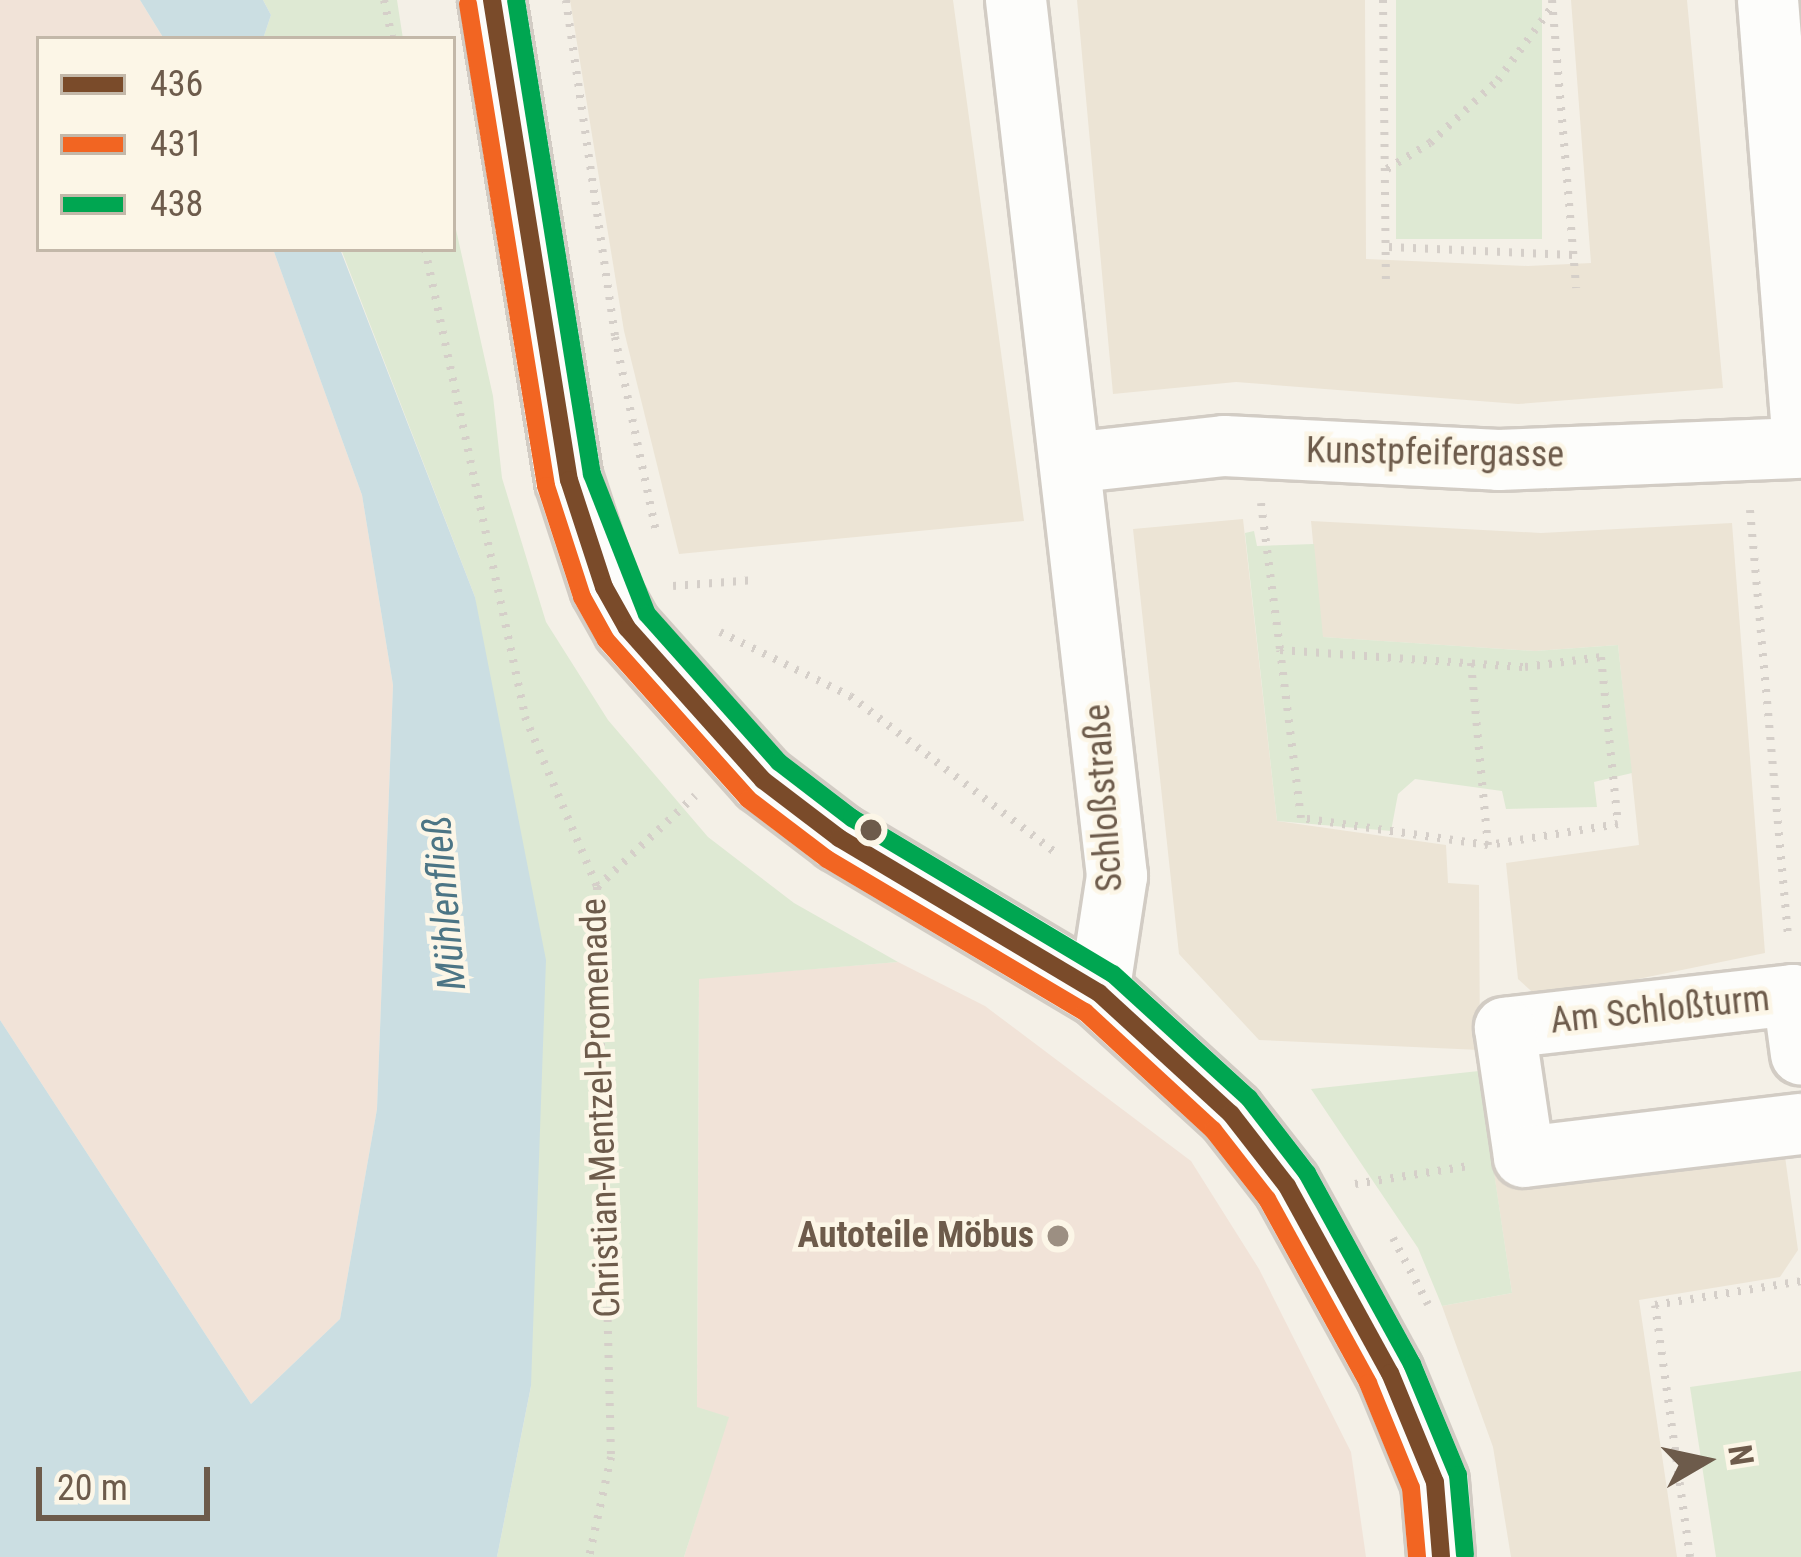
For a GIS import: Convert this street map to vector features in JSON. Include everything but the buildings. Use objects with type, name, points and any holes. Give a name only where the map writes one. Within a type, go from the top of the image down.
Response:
[{"type":"street","points":[[492,0],[568,480],[604,587],[627,628],[764,780],[839,838],[1099,993],[1231,1114],[1287,1186],[1408,1417],[1435,1482],[1441,1557]]},
{"type":"street","name":"Schloßstraße","points":[[1016,0],[1114,899],[1099,993]]},
{"type":"street","points":[[1768,0],[1791,160],[1801,422]]},
{"type":"street","name":"Kunstpfeifergasse","points":[[1070,463],[1254,447],[1499,460],[1773,448]]},
{"type":"street","points":[[1797,991],[1801,1054]]},
{"type":"street","name":"Am Schloßturm","points":[[1524,1157],[1505,1028],[1797,991]]},
{"type":"street","points":[[1524,1157],[1801,1124]]},
{"type":"path","points":[[384,0],[391,36]]},
{"type":"path","points":[[566,0],[615,337],[658,537]]},
{"type":"path","points":[[1384,0],[1386,284]]},
{"type":"path","points":[[1387,169],[1430,143],[1498,80],[1552,3]]},
{"type":"path","points":[[1552,3],[1576,288]]},
{"type":"path","points":[[1389,247],[1574,255]]},
{"type":"path","name":"Christian-Mentzel-Promenade","points":[[425,252],[525,717],[597,887],[611,1457],[589,1557]]},
{"type":"path","points":[[1254,447],[1301,818],[1488,844],[1618,824],[1601,657],[1526,667],[1280,650]]},
{"type":"path","points":[[1773,448],[1797,991]]},
{"type":"path","points":[[667,573],[686,600]]},
{"type":"path","points":[[715,627],[850,696],[1114,899]]},
{"type":"path","points":[[1471,663],[1488,844]]},
{"type":"path","points":[[597,887],[695,796],[706,807]]},
{"type":"path","points":[[1355,1184],[1524,1157]]},
{"type":"path","points":[[1342,1166],[1366,1199]]},
{"type":"path","points":[[1387,1228],[1438,1328]]},
{"type":"path","points":[[1690,1557],[1654,1305],[1801,1281]]},
{"type":"shaded area","points":[[0,0],[140,0],[162,36],[36,36],[36,252],[274,252],[362,495],[393,685],[377,1109],[340,1319],[251,1404],[0,1020]]},
{"type":"shaded area","points":[[570,0],[953,0],[1024,521],[679,554],[624,331]]},
{"type":"shaded area","points":[[1077,0],[1365,0],[1366,259],[1528,266],[1591,263],[1571,0],[1687,0],[1723,388],[1518,404],[1236,382],[1113,394]]},
{"type":"shaded area","points":[[1243,519],[1277,821],[1446,845],[1448,883],[1479,885],[1480,1050],[1259,1040],[1179,954],[1133,529]]},
{"type":"shaded area","points":[[1311,521],[1541,533],[1732,523],[1765,953],[1540,999],[1518,979],[1506,863],[1639,845],[1618,645],[1535,651],[1322,637]]},
{"type":"shaded area","points":[[898,962],[985,1006],[1191,1161],[1259,1269],[1351,1452],[1366,1557],[684,1557],[728,1417],[697,1408],[699,978]]},
{"type":"shaded area","points":[[1782,1135],[1798,1250],[1780,1277],[1639,1300],[1677,1557],[1511,1557],[1493,1447],[1442,1306],[1512,1293],[1494,1173]]},
{"type":"green space","points":[[263,0],[397,0],[403,36],[264,36],[271,15]]},
{"type":"green space","points":[[1396,0],[1542,0],[1542,239],[1396,239]]},
{"type":"green space","points":[[456,230],[493,396],[502,478],[546,622],[608,720],[708,837],[794,903],[898,962],[699,979],[697,1407],[729,1417],[684,1557],[497,1557],[531,1386],[475,597],[342,252],[456,252]]},
{"type":"green space","points":[[1254,531],[1257,546],[1314,544],[1323,637],[1535,651],[1618,645],[1632,773],[1594,782],[1597,807],[1506,809],[1502,791],[1415,779],[1398,794],[1391,831],[1277,821],[1245,533]]},
{"type":"green space","points":[[1479,1071],[1512,1293],[1442,1306],[1418,1248],[1311,1089]]},
{"type":"green space","points":[[1801,1371],[1801,1557],[1716,1557],[1690,1387]]},
{"type":"water","points":[[140,0],[263,0],[271,15],[264,36],[162,36]]},
{"type":"water","name":"Mühlenfließ","points":[[274,252],[341,252],[475,597],[546,960],[531,1386],[497,1557],[0,1557],[0,1020],[251,1404],[340,1319],[377,1109],[393,685],[362,495]]},
{"type":"transit line","name":"436","points":[[492,0],[569,480],[604,587],[627,628],[763,780],[839,838],[1099,993],[1231,1114],[1287,1186],[1390,1373],[1435,1482],[1441,1557]]},
{"type":"transit line","name":"438","points":[[516,0],[592,474],[647,614],[779,762],[852,818],[1113,974],[1249,1098],[1307,1173],[1412,1364],[1458,1475],[1465,1555]]},
{"type":"transit line","name":"431","points":[[468,4],[546,486],[582,597],[606,640],[748,799],[827,859],[1085,1012],[1213,1130],[1267,1199],[1368,1383],[1411,1488],[1417,1557]]},
{"type":"place","name":"Autoteile Möbus","points":[[1058,1236]]}]
